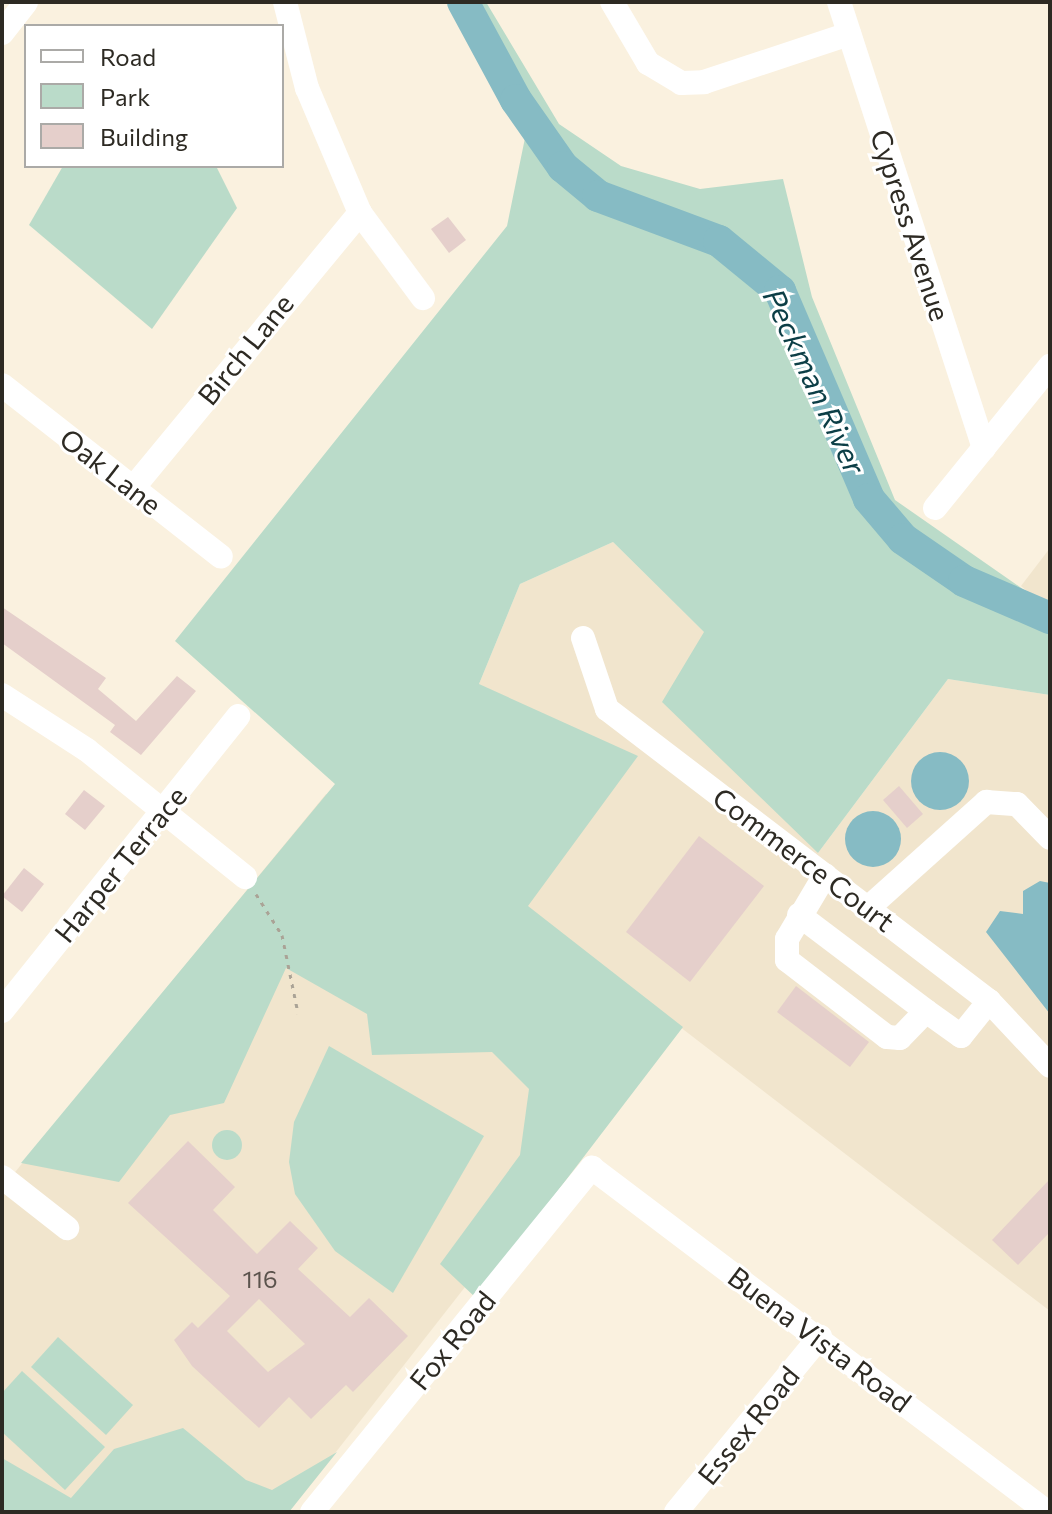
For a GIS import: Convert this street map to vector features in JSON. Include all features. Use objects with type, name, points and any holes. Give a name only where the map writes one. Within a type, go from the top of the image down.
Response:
[{"type":"street","points":[[2,33],[26,2]]},
{"type":"street","points":[[285,2],[307,88],[360,213],[423,298]]},
{"type":"street","points":[[612,2],[648,63],[681,83],[704,82],[849,34]]},
{"type":"street","name":"Cypress Avenue","points":[[839,2],[984,448]]},
{"type":"street","name":"Birch Lane","points":[[133,488],[360,213]]},
{"type":"street","points":[[935,508],[1050,366]]},
{"type":"street","name":"Oak Lane","points":[[2,385],[221,557]]},
{"type":"street","name":"Commerce Court","points":[[583,638],[607,709],[989,1001],[1050,1066]]},
{"type":"street","points":[[2,695],[87,750],[245,877]]},
{"type":"street","name":"Harper Terrace","points":[[2,1011],[238,716]]},
{"type":"street","points":[[868,908],[986,802],[1017,804],[1050,838]]},
{"type":"street","points":[[825,875],[787,939],[787,960],[887,1037],[900,1038],[926,1011]]},
{"type":"street","points":[[799,915],[961,1036],[989,1001]]},
{"type":"street","name":"Buena Vista Road","points":[[592,1168],[820,1337],[1045,1512]]},
{"type":"street","name":"Fox Road","points":[[312,1512],[592,1168]]},
{"type":"street","points":[[2,1177],[67,1228]]},
{"type":"street","name":"Essex Road","points":[[676,1512],[820,1337]]},
{"type":"path","points":[[245,877],[282,935],[298,1013]]},
{"type":"shaded area","points":[[613,542],[704,632],[818,853],[948,679],[1050,695],[1050,1311],[516,901],[479,684],[520,584]]},
{"type":"shaded area","points":[[1050,548],[1050,611],[1021,586]]},
{"type":"shaded area","points":[[326,794],[652,1048],[289,1512],[2,1512],[2,1188]]},
{"type":"green space","points":[[451,2],[486,2],[559,124],[621,166],[700,189],[783,179],[812,297],[895,500],[1050,608],[1050,695],[948,679],[818,853],[662,702],[704,632],[613,542],[520,584],[479,684],[638,756],[528,906],[683,1027],[476,1298],[440,1264],[520,1155],[529,1089],[492,1052],[372,1055],[367,1014],[286,968],[224,1103],[170,1115],[119,1182],[21,1163],[335,784],[175,641],[507,226],[525,138]]},
{"type":"green space","points":[[62,168],[217,168],[237,208],[152,329],[29,225]]},
{"type":"green space","points":[[329,1046],[484,1136],[393,1293],[335,1251],[295,1194],[289,1162],[294,1122]]},
{"type":"green space","points":[[227,1130],[238,1134],[242,1145],[238,1156],[227,1160],[216,1156],[212,1145],[216,1134]]},
{"type":"green space","points":[[58,1337],[133,1405],[106,1435],[31,1367]]},
{"type":"green space","points":[[22,1371],[105,1447],[65,1490],[2,1432],[2,1393]]},
{"type":"green space","points":[[183,1428],[246,1480],[272,1490],[337,1452],[289,1512],[2,1512],[2,1458],[71,1498],[114,1449]]},
{"type":"water","points":[[940,752],[951,754],[960,761],[967,770],[967,792],[960,801],[951,808],[940,810],[929,808],[920,801],[913,792],[911,781],[913,770],[920,761],[929,754]]},
{"type":"water","points":[[873,811],[893,819],[901,839],[893,859],[873,867],[853,859],[845,839],[853,819]]},
{"type":"water","points":[[1040,881],[1050,883],[1050,1014],[986,932],[1000,911],[1023,914],[1023,891]]},
{"type":"building","points":[[448,217],[466,240],[449,253],[431,229]]},
{"type":"building","points":[[2,607],[106,678],[98,689],[136,721],[177,676],[196,691],[141,755],[110,732],[115,725],[2,643]]},
{"type":"building","points":[[899,786],[923,814],[907,828],[883,800]]},
{"type":"building","points":[[84,790],[105,806],[85,830],[65,814]]},
{"type":"building","points":[[699,836],[764,886],[690,982],[626,932]]},
{"type":"building","points":[[24,868],[44,884],[22,912],[2,896]]},
{"type":"building","points":[[796,986],[869,1042],[850,1067],[777,1012]]},
{"type":"building","points":[[188,1141],[235,1187],[213,1210],[257,1254],[290,1221],[318,1248],[298,1269],[350,1317],[369,1298],[408,1336],[353,1392],[346,1385],[311,1419],[289,1397],[259,1428],[192,1366],[174,1340],[192,1322],[198,1328],[230,1296],[128,1203]],"holes":[[[259,1299],[305,1344],[268,1372],[227,1331]]]},
{"type":"building","points":[[1050,1179],[1050,1232],[1018,1265],[992,1240]]},
{"type":"waterway","name":"Peckman River","points":[[463,2],[516,100],[563,167],[598,196],[719,241],[780,291],[869,499],[903,539],[964,581],[1050,618]]}]
